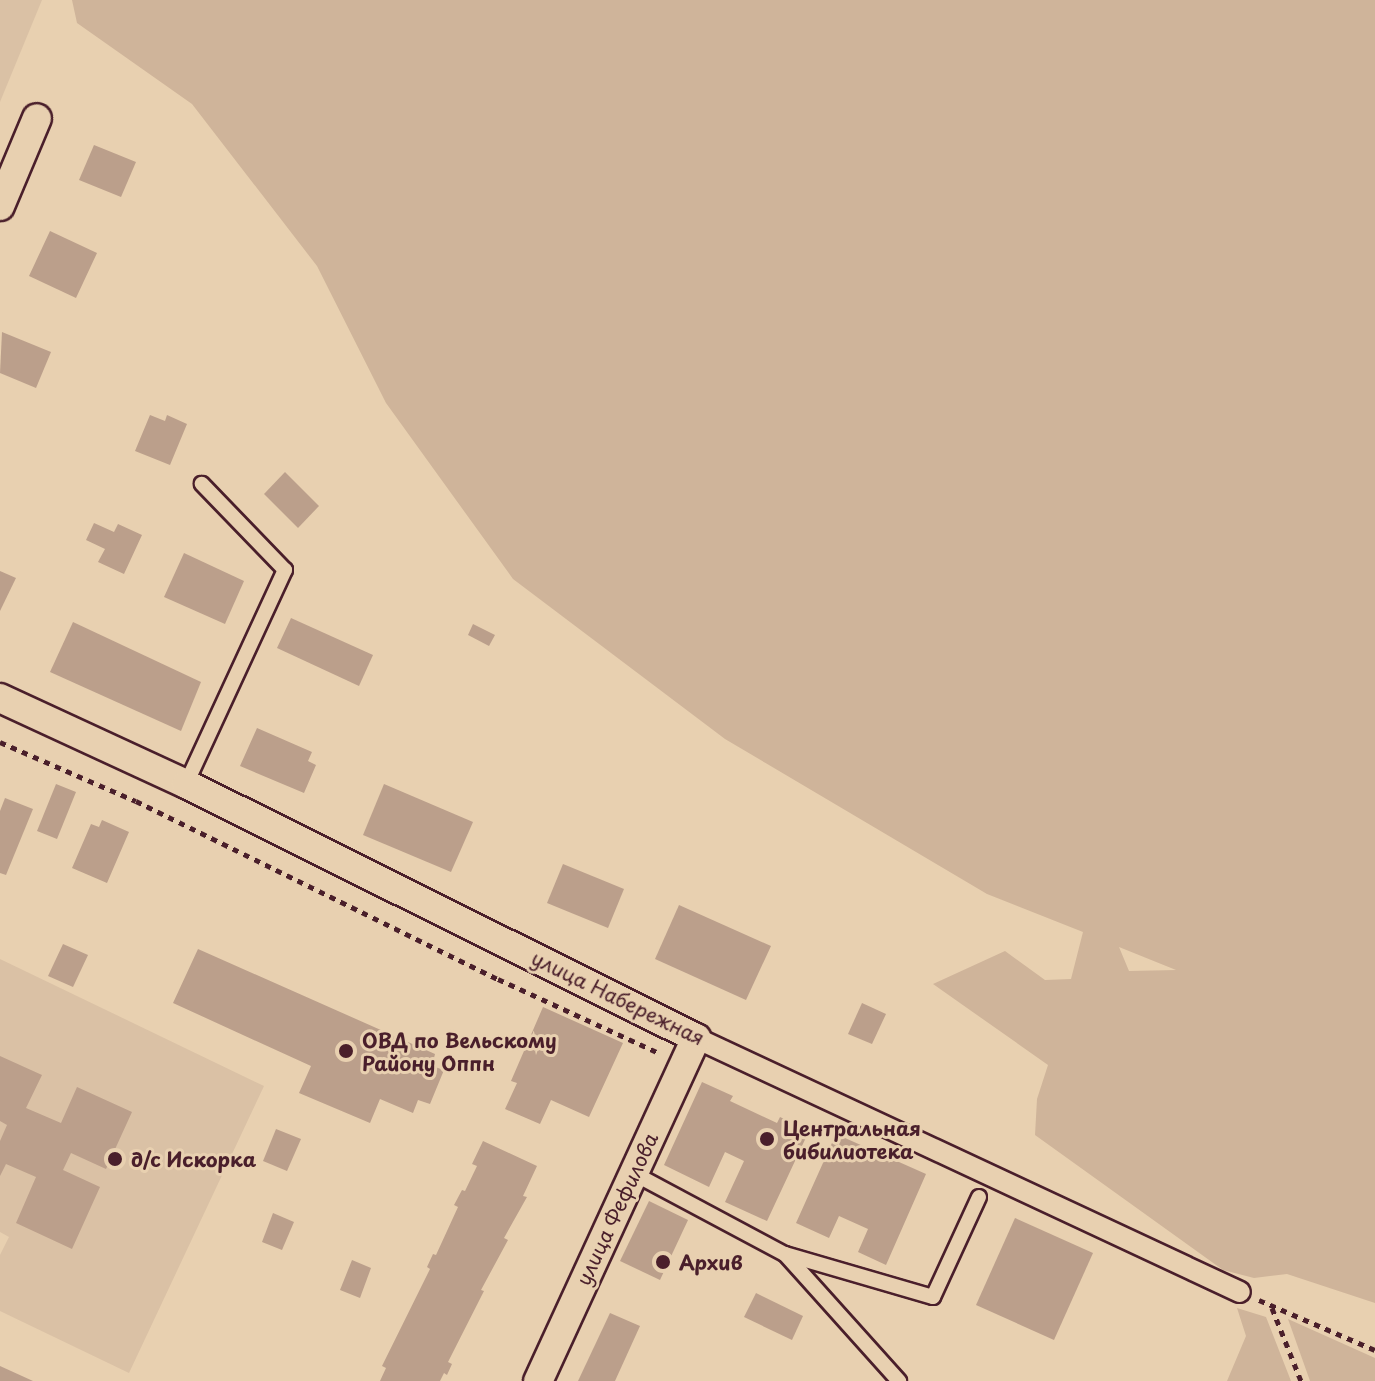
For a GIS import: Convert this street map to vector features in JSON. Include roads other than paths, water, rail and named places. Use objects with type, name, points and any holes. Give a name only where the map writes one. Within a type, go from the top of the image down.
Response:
[{"type":"street","points":[[4,187],[37,118]]},
{"type":"street","name":"улица Набережная","points":[[0,698],[186,784],[696,1038],[1240,1292]]},
{"type":"street","name":"улица Фефилова","points":[[538,1381],[696,1038]]},
{"type":"lane","points":[[186,784],[285,570],[202,484]]},
{"type":"lane","points":[[633,1173],[768,1242],[785,1254],[899,1381]]},
{"type":"lane","points":[[785,1254],[933,1297],[979,1197]]},
{"type":"place","name":"ОВД по Вельскому Району Оппн","points":[[346,1051]]},
{"type":"place","name":"Центральная бибилиотека","points":[[767,1139]]},
{"type":"place","name":"д/с Искорка","points":[[115,1159]]},
{"type":"place","name":"Архив","points":[[663,1262]]}]
